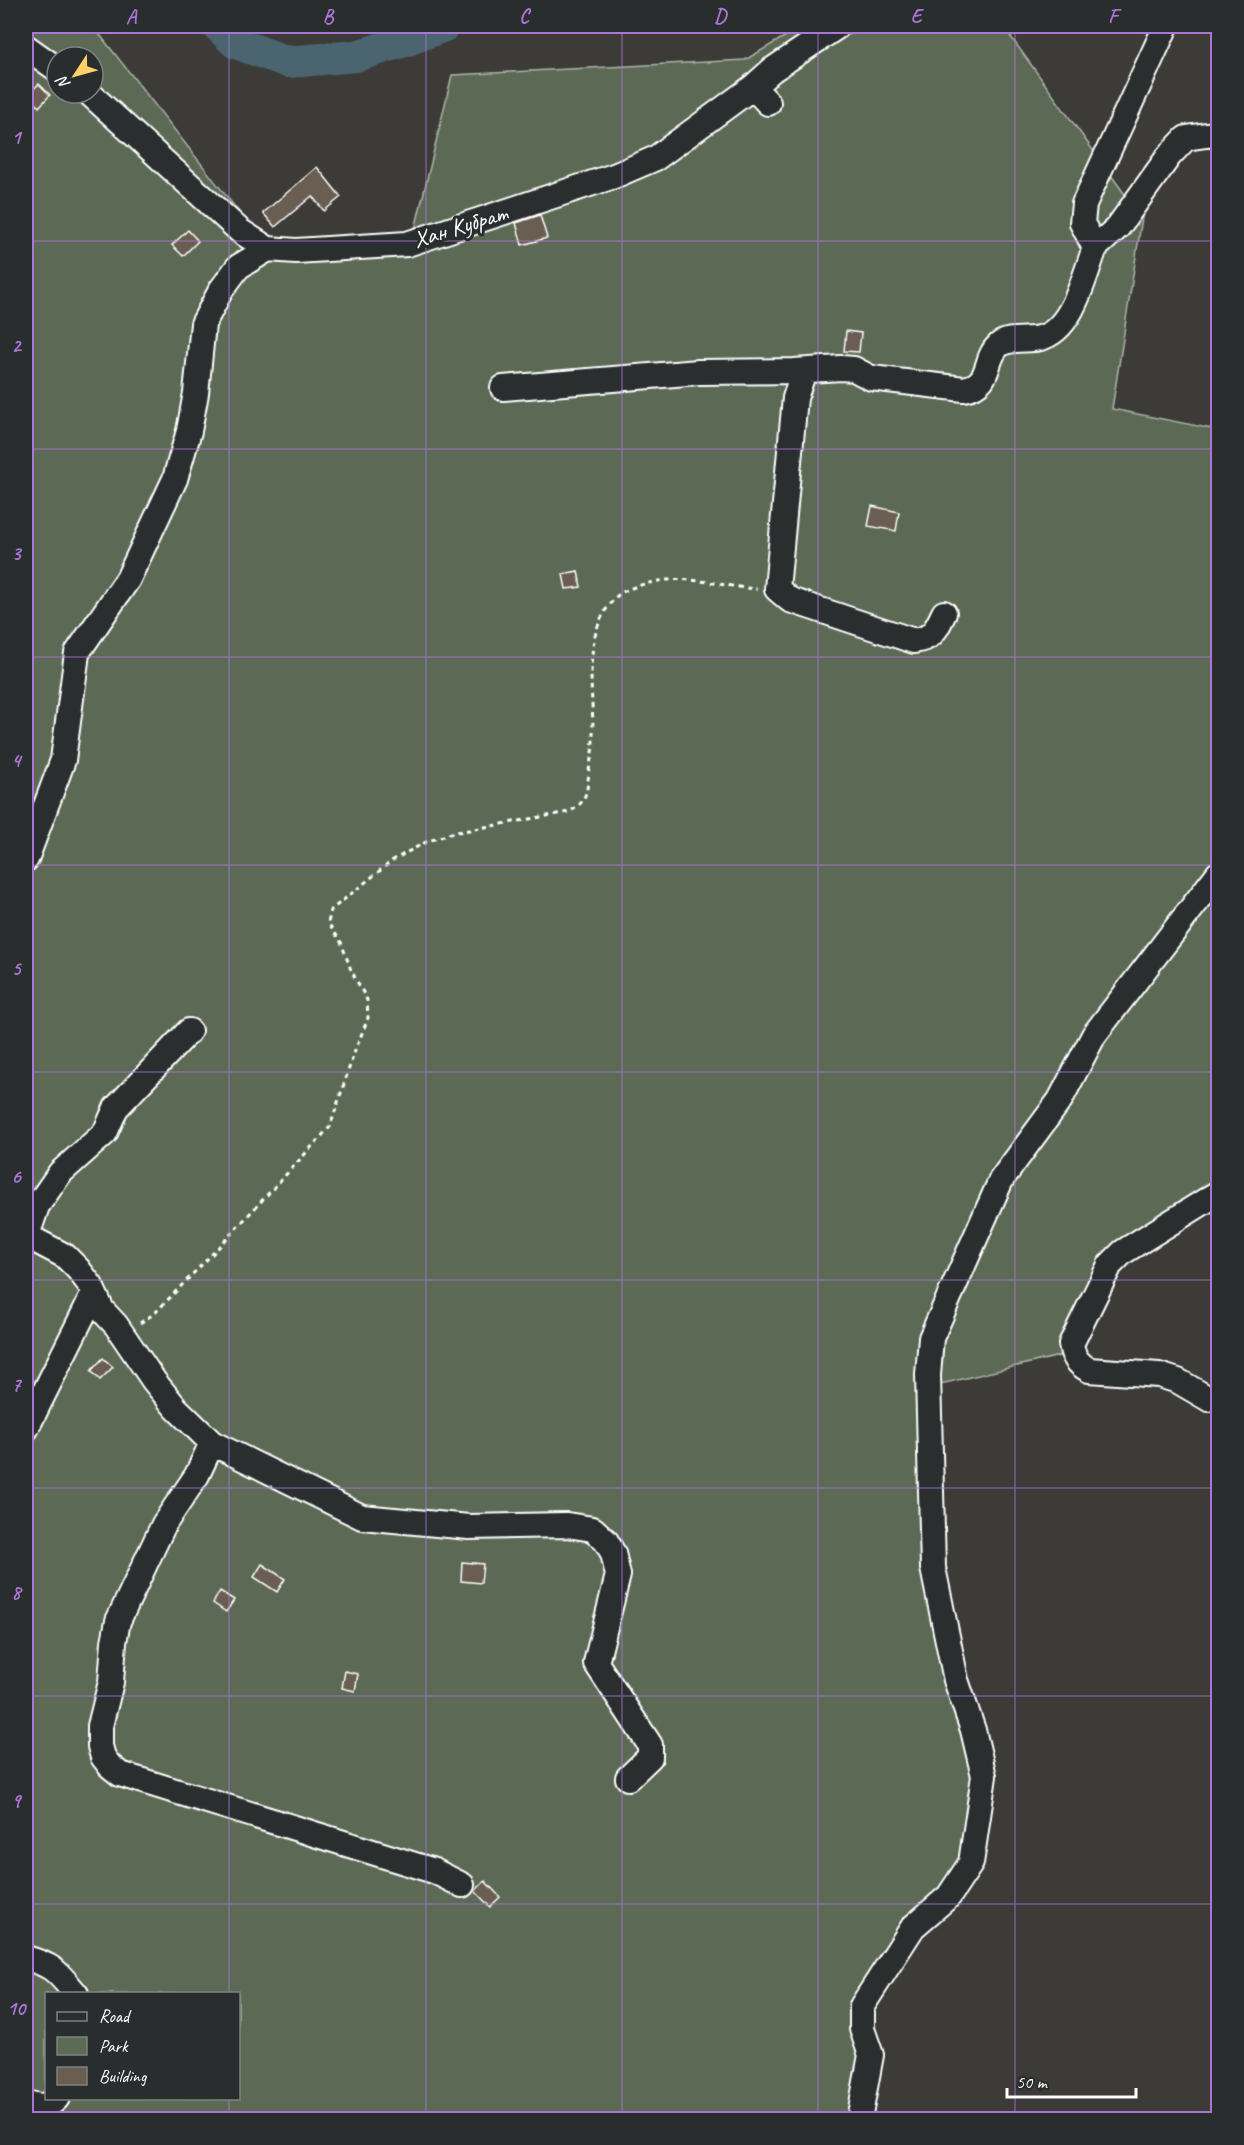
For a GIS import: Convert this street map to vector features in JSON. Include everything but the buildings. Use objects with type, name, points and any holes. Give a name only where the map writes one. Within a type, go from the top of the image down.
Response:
[{"type":"street","name":"Хан Кубрат","points":[[102,105],[240,231],[268,249],[296,251],[407,244],[614,176],[656,158],[761,95],[772,70],[838,26]]},
{"type":"street","points":[[1095,248],[1082,223],[1084,204],[1166,26]]},
{"type":"street","points":[[26,47],[45,60]]},
{"type":"street","points":[[503,388],[699,372],[841,368],[854,369],[871,378],[964,389],[973,387],[984,379],[995,350],[1002,343],[1040,338],[1054,333],[1063,324],[1095,248],[1118,227],[1169,156],[1186,138],[1216,136]]},
{"type":"street","points":[[26,859],[63,760],[77,653],[128,579],[175,479],[189,431],[196,393],[203,324],[221,290],[237,267],[268,249]]},
{"type":"street","points":[[804,370],[795,398],[777,589],[780,594],[790,600],[914,641],[923,640],[933,634],[944,613]]},
{"type":"street","points":[[859,2120],[871,2055],[862,2029],[862,2006],[913,1927],[949,1896],[971,1863],[984,1776],[973,1730],[956,1680],[933,1568],[928,1375],[931,1338],[1001,1180],[1060,1100],[1094,1035],[1218,873]]},
{"type":"street","points":[[189,1031],[116,1108],[105,1133],[60,1173],[37,1206],[26,1237],[65,1256],[78,1269],[102,1310],[123,1334],[154,1381],[176,1408],[212,1443],[362,1517],[469,1527],[567,1525],[593,1529],[606,1541],[613,1553],[618,1575],[596,1663],[650,1745],[650,1757],[628,1778]]},
{"type":"street","points":[[1209,1399],[1178,1381],[1159,1375],[1089,1370],[1080,1365],[1072,1353],[1071,1344],[1110,1265],[1123,1252],[1218,1193]]},
{"type":"street","points":[[26,1429],[94,1293]]},
{"type":"street","points":[[212,1443],[197,1475],[164,1524],[118,1621],[111,1682],[100,1726],[100,1746],[103,1756],[120,1774],[434,1871],[462,1885]]},
{"type":"street","points":[[26,1958],[44,1962],[53,1968],[74,1992]]},
{"type":"street","points":[[26,2103],[40,2107],[48,2106],[55,2100]]},
{"type":"path","points":[[123,1334],[155,1313],[330,1127],[368,1018],[367,1000],[351,970],[341,942],[328,922],[331,910],[393,860],[426,842],[452,834],[568,812],[579,807],[584,801],[593,740],[592,650],[599,621],[621,593],[667,580],[777,589]]},
{"type":"green space","points":[[26,26],[93,26],[268,249],[412,242],[452,75],[745,60],[803,26],[1003,26],[1142,218],[1112,409],[1218,430],[1218,1193],[1123,1252],[1072,1353],[928,1387],[933,1568],[973,1729],[971,1863],[862,2006],[859,2119],[26,2120]]},
{"type":"waterway","points":[[218,26],[236,43],[288,62],[356,56],[444,26]]}]
